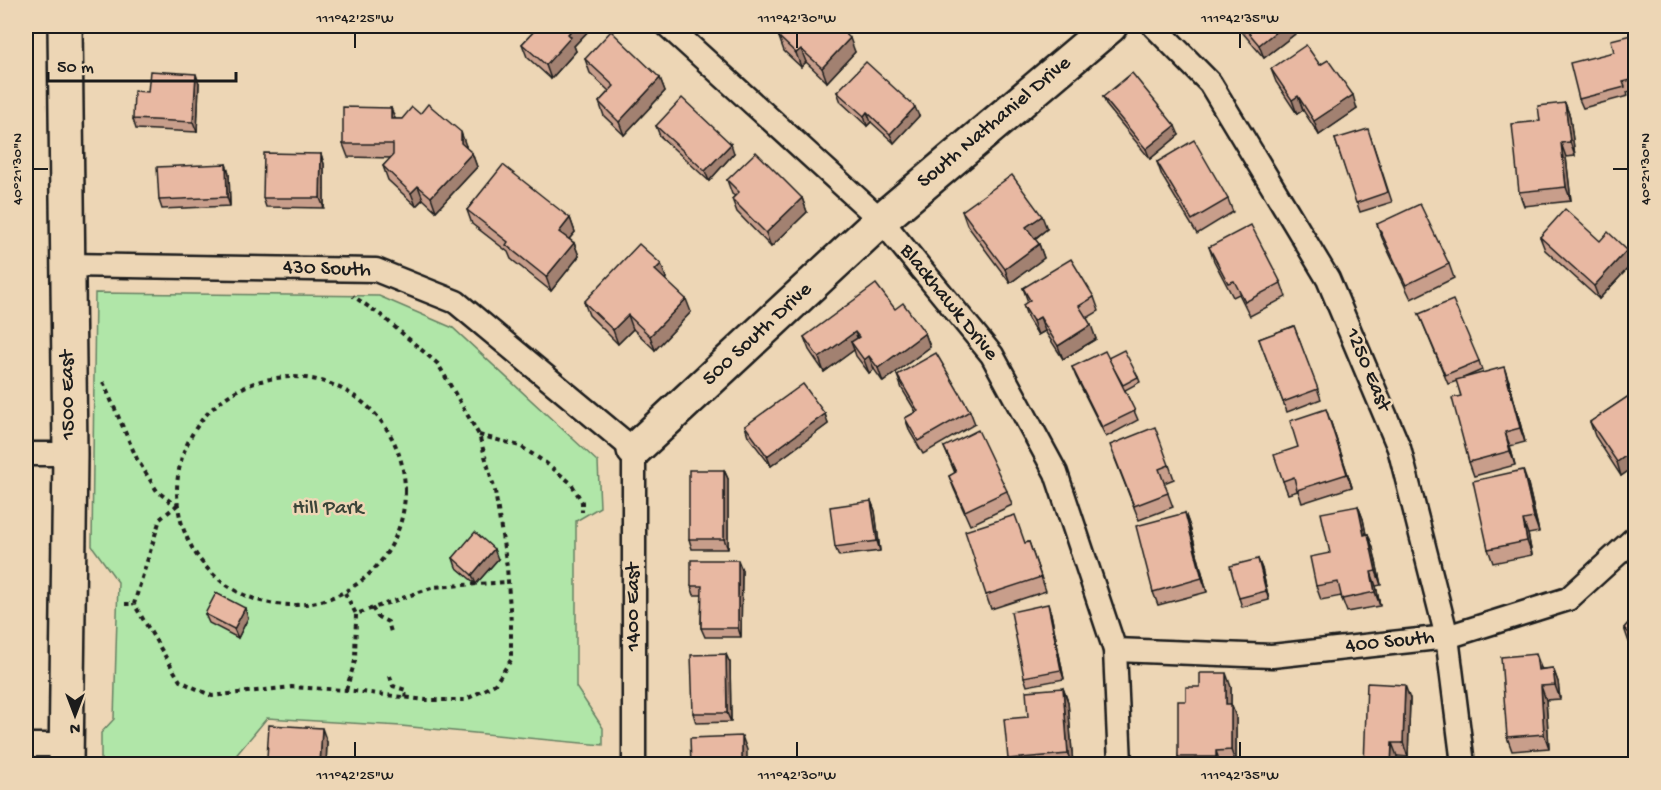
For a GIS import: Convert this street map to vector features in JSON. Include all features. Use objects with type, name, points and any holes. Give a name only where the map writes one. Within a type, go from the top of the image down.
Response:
[{"type":"street","name":"1500 East","points":[[65,26],[70,454],[66,755]]},
{"type":"street","name":"Blackhawk Drive","points":[[668,26],[881,220],[992,355],[1056,473],[1115,650],[1120,765]]},
{"type":"street","name":"South Nathaniel Drive","points":[[881,220],[1110,26]]},
{"type":"street","name":"1250 East","points":[[1154,26],[1210,83],[1328,279],[1399,448],[1447,637],[1463,765]]},
{"type":"street","name":"500 South Drive","points":[[634,450],[881,220]]},
{"type":"street","name":"430 South","points":[[68,265],[376,270],[456,302],[634,450]]},
{"type":"street","name":"1400 East","points":[[634,450],[634,765]]},
{"type":"street","points":[[26,454],[70,454]]},
{"type":"street","name":"400 South","points":[[1115,650],[1272,656],[1447,637],[1568,599],[1635,537]]},
{"type":"street","points":[[26,745],[66,755]]},
{"type":"path","points":[[176,506],[160,519],[134,604],[180,681],[212,696],[292,687],[346,690],[426,700],[465,700],[495,684],[511,660],[511,623],[507,567],[495,491],[479,435],[438,364],[382,316],[353,296]]},
{"type":"path","points":[[274,378],[310,378],[344,389],[373,410],[394,439],[405,473],[405,509],[394,542],[374,572],[345,593],[315,604],[283,606],[252,600],[224,585],[201,564],[184,537],[176,506],[177,471],[189,437],[211,409],[240,388],[274,378]]},
{"type":"path","points":[[103,382],[137,459],[157,491],[176,506]]},
{"type":"path","points":[[479,435],[520,446],[546,463],[571,483],[582,502],[582,512]]},
{"type":"path","points":[[356,614],[434,587],[508,582]]},
{"type":"path","points":[[345,593],[356,614],[355,661],[346,690]]},
{"type":"path","points":[[125,604],[134,604]]},
{"type":"path","points":[[372,608],[378,617],[388,622],[391,632]]},
{"type":"path","points":[[390,676],[393,686],[406,690],[405,698]]},
{"type":"green space","name":"Hill Park","points":[[95,293],[379,296],[453,328],[598,462],[600,507],[576,521],[576,687],[603,728],[603,745],[401,726],[267,718],[229,764],[101,764],[101,733],[114,719],[118,582],[92,546]]},
{"type":"building","points":[[539,26],[575,26],[568,34],[571,37],[546,65],[522,44]]},
{"type":"building","points":[[775,26],[837,26],[850,38],[822,68],[801,49],[796,53],[779,37],[783,33]]},
{"type":"building","points":[[1243,26],[1283,26],[1259,45]]},
{"type":"building","points":[[611,31],[660,78],[619,122],[599,102],[614,86],[585,59]]},
{"type":"building","points":[[1635,34],[1635,79],[1623,82],[1625,87],[1579,99],[1570,63],[1614,52],[1611,40]]},
{"type":"building","points":[[1306,45],[1320,65],[1328,60],[1353,95],[1314,121],[1298,96],[1292,100],[1271,69]]},
{"type":"building","points":[[866,62],[915,107],[890,134],[867,112],[864,116],[837,92]]},
{"type":"building","points":[[150,71],[196,74],[193,122],[133,119],[134,91],[148,92]]},
{"type":"building","points":[[1132,73],[1175,126],[1146,149],[1103,97]]},
{"type":"building","points":[[682,98],[731,144],[705,171],[656,126]]},
{"type":"building","points":[[1565,103],[1570,142],[1561,143],[1566,187],[1519,192],[1512,124],[1540,121],[1538,106]]},
{"type":"building","points":[[428,104],[461,132],[461,143],[472,153],[431,197],[418,186],[411,193],[383,166],[393,155],[393,144],[343,144],[343,107],[391,108],[391,119],[402,119],[412,107],[420,114]]},
{"type":"building","points":[[1368,129],[1388,192],[1356,203],[1335,139]]},
{"type":"building","points":[[1194,140],[1228,199],[1192,220],[1157,162]]},
{"type":"building","points":[[756,152],[802,198],[766,233],[732,199],[739,192],[727,180]]},
{"type":"building","points":[[264,153],[321,154],[320,198],[263,198]]},
{"type":"building","points":[[226,164],[227,197],[159,200],[157,167]]},
{"type":"building","points":[[503,165],[570,218],[559,232],[574,243],[546,277],[506,245],[508,242],[467,210]]},
{"type":"building","points":[[1012,175],[1042,216],[1026,227],[1039,244],[1005,269],[962,211]]},
{"type":"building","points":[[1420,204],[1449,264],[1406,285],[1377,224]]},
{"type":"building","points":[[1565,209],[1600,241],[1608,232],[1627,250],[1594,286],[1540,237]]},
{"type":"building","points":[[1251,225],[1281,283],[1245,302],[1234,281],[1228,283],[1209,247]]},
{"type":"building","points":[[639,244],[661,264],[655,270],[686,299],[650,336],[628,315],[613,330],[584,302]]},
{"type":"building","points":[[1071,259],[1094,297],[1079,306],[1091,325],[1058,346],[1040,317],[1033,321],[1023,305],[1030,300],[1023,288]]},
{"type":"building","points":[[876,284],[895,309],[903,303],[925,333],[878,368],[869,356],[864,360],[851,342],[859,337],[855,332],[819,358],[804,337]]},
{"type":"building","points":[[1453,300],[1479,361],[1445,375],[1419,314]]},
{"type":"building","points":[[1294,326],[1318,389],[1283,402],[1259,339]]},
{"type":"building","points":[[1124,350],[1138,377],[1123,385],[1108,358]]},
{"type":"building","points":[[1105,351],[1135,411],[1102,427],[1072,367]]},
{"type":"building","points":[[936,353],[970,411],[918,441],[905,418],[918,411],[897,375]]},
{"type":"building","points":[[1504,367],[1520,428],[1505,432],[1510,451],[1469,462],[1452,398],[1461,396],[1456,380]]},
{"type":"building","points":[[803,384],[825,414],[767,456],[745,426]]},
{"type":"building","points":[[1635,392],[1635,449],[1617,462],[1590,422]]},
{"type":"building","points":[[1326,409],[1347,474],[1297,490],[1294,477],[1283,481],[1274,455],[1298,447],[1290,421]]},
{"type":"building","points":[[1155,427],[1169,465],[1159,469],[1168,493],[1134,506],[1110,445]]},
{"type":"building","points":[[978,430],[1007,491],[965,511],[949,476],[956,472],[944,447]]},
{"type":"building","points":[[689,470],[724,470],[724,539],[689,539]]},
{"type":"building","points":[[1523,470],[1534,518],[1523,520],[1527,541],[1488,549],[1473,481]]},
{"type":"building","points":[[871,501],[877,541],[835,547],[830,507]]},
{"type":"building","points":[[1358,506],[1364,535],[1368,534],[1376,571],[1371,572],[1375,592],[1342,599],[1338,582],[1316,586],[1310,557],[1330,553],[1321,513]]},
{"type":"building","points":[[1185,513],[1202,578],[1153,592],[1136,526]]},
{"type":"building","points":[[1015,515],[1025,543],[1029,542],[1041,577],[986,595],[965,531]]},
{"type":"building","points":[[475,532],[494,549],[472,575],[453,558]]},
{"type":"building","points":[[1258,559],[1266,591],[1239,598],[1230,566]]},
{"type":"building","points":[[691,560],[738,560],[738,628],[701,628],[702,586],[691,586]]},
{"type":"building","points":[[216,593],[245,608],[234,629],[205,614]]},
{"type":"building","points":[[1048,604],[1061,670],[1024,677],[1011,612]]},
{"type":"building","points":[[1635,615],[1635,639],[1624,628]]},
{"type":"building","points":[[726,654],[727,713],[693,713],[691,655]]},
{"type":"building","points":[[1536,654],[1538,670],[1553,668],[1555,685],[1541,686],[1544,734],[1507,737],[1501,657]]},
{"type":"building","points":[[1200,673],[1226,673],[1226,704],[1231,704],[1231,750],[1216,751],[1216,757],[1178,757],[1178,701],[1186,701],[1186,687],[1200,687]]},
{"type":"building","points":[[1367,683],[1405,685],[1403,743],[1392,743],[1391,765],[1364,765]]},
{"type":"building","points":[[1063,688],[1068,754],[1008,759],[1004,719],[1028,717],[1026,691]]},
{"type":"building","points":[[269,725],[322,728],[320,765],[284,765],[285,760],[267,758]]},
{"type":"building","points":[[742,736],[742,764],[691,765],[690,738]]}]
